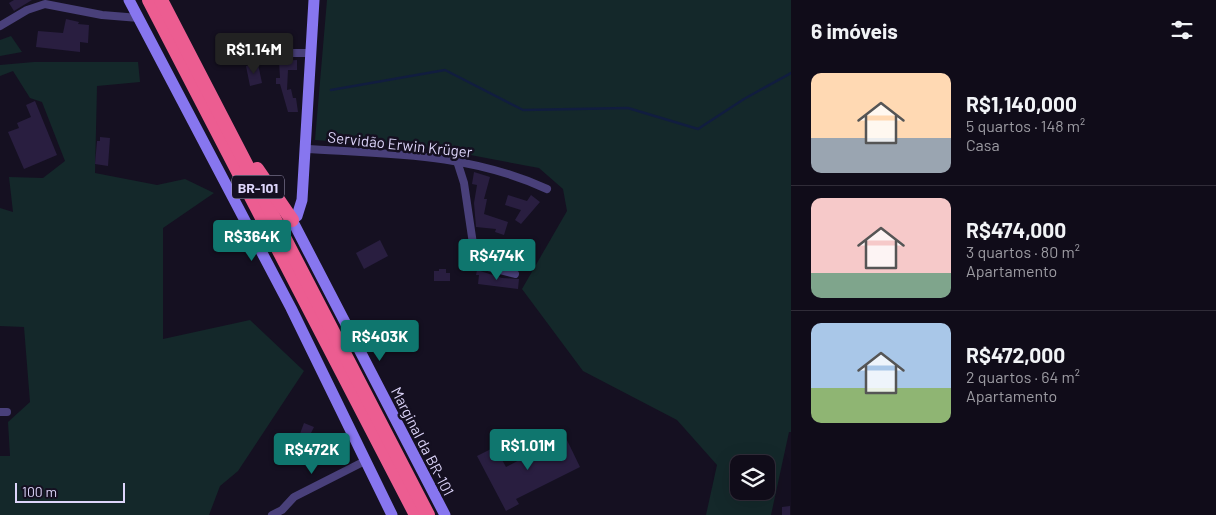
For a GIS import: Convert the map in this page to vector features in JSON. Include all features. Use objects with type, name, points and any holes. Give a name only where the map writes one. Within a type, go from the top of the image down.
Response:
[{"type":"highway","name":"BR-101","points":[[149,0],[416,515]]},
{"type":"highway","name":"BR-101","points":[[161,0],[428,515]]},
{"type":"highway","points":[[221,117],[292,220]]},
{"type":"main road","points":[[129,0],[291,308],[392,515]]},
{"type":"main road","points":[[292,220],[300,209],[302,200],[314,0]]},
{"type":"main road","name":"Marginal da BR-101","points":[[292,220],[445,515]]},
{"type":"street","points":[[0,26],[27,10],[45,4],[102,15],[139,18]]},
{"type":"street","points":[[236,53],[310,53]]},
{"type":"street","name":"Servidão Erwin Krüger","points":[[306,149],[405,155],[457,161],[516,175],[547,189]]},
{"type":"street","points":[[457,161],[464,183],[476,264],[516,274]]},
{"type":"street","points":[[272,515],[282,510],[294,497],[365,461]]},
{"type":"green space","points":[[327,0],[791,0],[791,432],[789,432],[775,497],[775,455],[730,455],[730,500],[774,500],[771,515],[706,515],[717,465],[677,420],[583,371],[522,289],[567,211],[563,189],[539,168],[444,150],[315,140]]},
{"type":"green space","points":[[11,36],[22,52],[0,56],[0,40]]},
{"type":"green space","points":[[34,62],[138,62],[140,82],[97,86],[95,173],[157,185],[185,179],[214,193],[163,228],[163,339],[250,320],[304,371],[238,471],[220,486],[209,515],[0,515],[0,456],[10,456],[8,422],[30,402],[24,327],[0,326],[0,208],[13,212],[9,177],[43,178],[65,161],[42,102],[30,98],[13,71],[0,76],[0,65]]},
{"type":"building","points":[[14,0],[32,0],[14,11],[9,3]]},
{"type":"building","points":[[66,19],[79,22],[78,24],[89,25],[88,43],[80,42],[80,52],[36,47],[38,31],[63,33]]},
{"type":"building","points":[[297,60],[297,70],[288,70],[287,90],[291,89],[293,98],[296,98],[298,112],[288,112],[280,84],[276,84],[276,78],[280,78],[279,61]]},
{"type":"building","points":[[258,64],[262,83],[250,86],[246,66]]},
{"type":"building","points":[[35,101],[57,155],[24,169],[8,132],[19,128],[17,123],[31,117],[26,105]]},
{"type":"building","points":[[100,137],[110,138],[108,166],[95,164],[97,141],[100,141]]},
{"type":"building","points":[[474,172],[490,177],[484,199],[487,199],[484,214],[508,222],[504,235],[495,232],[496,229],[476,227],[474,203],[477,185],[472,184]]},
{"type":"building","points":[[508,195],[527,201],[531,195],[540,202],[521,224],[515,220],[521,210],[505,205]]},
{"type":"building","points":[[380,240],[388,256],[364,269],[356,253]]},
{"type":"building","points":[[439,269],[446,269],[446,273],[450,273],[450,281],[434,281],[434,271],[439,271]]},
{"type":"building","points":[[477,270],[502,278],[519,279],[518,289],[478,284],[479,275],[476,275]]},
{"type":"building","points":[[304,423],[314,427],[306,443],[298,439]]},
{"type":"building","points":[[565,436],[580,467],[516,499],[519,504],[506,511],[477,456],[495,447],[506,467]]},
{"type":"building","points":[[790,506],[790,515],[782,515],[782,507]]},
{"type":"waterway","points":[[331,90],[445,70],[523,110],[628,108],[698,129],[744,99],[791,73]]}]
